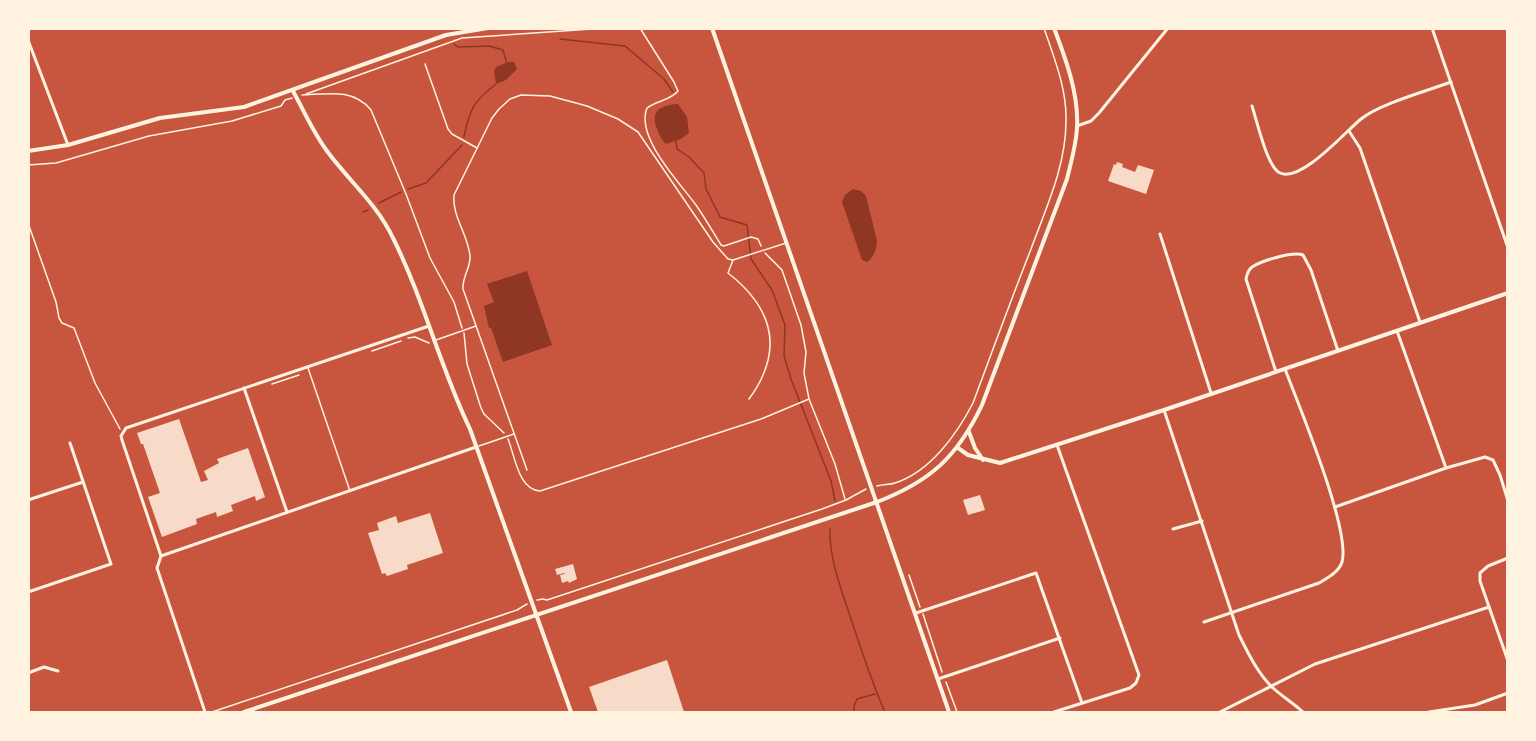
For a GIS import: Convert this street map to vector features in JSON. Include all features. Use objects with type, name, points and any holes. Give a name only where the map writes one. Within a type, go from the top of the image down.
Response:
[{"type":"street","points":[[28,151],[68,145],[160,118],[244,107],[458,31],[488,28]]},
{"type":"street","points":[[712,28],[949,712]]},
{"type":"street","points":[[244,712],[877,502],[920,482],[938,468],[958,448],[969,432],[982,405],[1063,189],[1076,145],[1076,107],[1071,78],[1054,28]]},
{"type":"street","points":[[1077,126],[1091,121],[1099,113],[1168,28]]},
{"type":"street","points":[[1432,28],[1508,248]]},
{"type":"street","points":[[28,40],[68,145]]},
{"type":"street","points":[[28,60],[35,57]]},
{"type":"street","points":[[1252,106],[1272,166],[1282,174],[1293,174],[1305,169],[1362,118],[1378,109],[1451,82]]},
{"type":"street","points":[[293,91],[303,113],[327,151],[378,210],[393,237],[436,340],[455,399],[470,429],[571,712]]},
{"type":"street","points":[[1349,131],[1360,148],[1420,322]]},
{"type":"street","points":[[1160,234],[1211,393]]},
{"type":"street","points":[[1276,372],[1246,279],[1247,273],[1254,266],[1293,253],[1303,255],[1311,270],[1338,351]]},
{"type":"street","points":[[958,448],[968,455],[1000,463],[1508,293]]},
{"type":"street","points":[[205,712],[157,568],[161,556],[122,440],[122,433],[130,426],[430,326]]},
{"type":"street","points":[[1397,331],[1446,468]]},
{"type":"street","points":[[1204,622],[1319,583],[1331,576],[1341,565],[1344,549],[1335,507],[1285,369]]},
{"type":"street","points":[[244,388],[287,512]]},
{"type":"street","points":[[1164,410],[1239,635],[1250,656],[1272,687],[1303,712]]},
{"type":"street","points":[[969,432],[975,448],[984,460]]},
{"type":"street","points":[[28,592],[111,564],[70,443]]},
{"type":"street","points":[[1054,712],[1130,688],[1136,683],[1139,675],[1057,445]]},
{"type":"street","points":[[161,556],[476,447]]},
{"type":"street","points":[[1335,507],[1446,468],[1485,457],[1493,460],[1508,501]]},
{"type":"street","points":[[28,501],[83,482]]},
{"type":"street","points":[[1173,530],[1202,521]]},
{"type":"street","points":[[1508,558],[1488,566],[1480,573],[1508,661]]},
{"type":"street","points":[[916,613],[1036,573],[1082,703]]},
{"type":"street","points":[[1220,712],[1316,664],[1489,607]]},
{"type":"street","points":[[938,679],[1060,638]]},
{"type":"street","points":[[28,673],[44,668],[58,671]]},
{"type":"street","points":[[1429,712],[1475,705],[1508,693]]},
{"type":"lane","points":[[425,64],[448,129],[452,134],[477,149]]},
{"type":"lane","points":[[528,470],[463,289],[470,255],[453,207],[454,195],[477,149],[499,109],[510,99],[521,95],[550,96],[587,106],[618,118],[638,132],[713,242],[728,259],[733,260],[787,242]]},
{"type":"lane","points":[[733,260],[728,273],[753,295],[764,312],[768,327],[770,347],[768,366],[760,384],[749,399]]},
{"type":"lane","points":[[436,340],[477,326]]},
{"type":"lane","points":[[307,367],[350,491]]},
{"type":"lane","points":[[476,447],[515,434]]},
{"type":"path","points":[[504,433],[484,414],[481,408],[467,363],[463,331],[454,302],[430,258],[371,110],[365,103],[343,94],[302,95],[462,38],[607,28]]},
{"type":"path","points":[[640,28],[677,89],[677,93],[649,106],[644,118],[647,134],[679,185],[696,204],[722,245],[750,237],[758,239],[761,250],[782,270],[801,325],[807,352],[804,373],[809,399],[836,464],[846,500]]},
{"type":"path","points":[[880,485],[893,484],[914,474],[935,457],[962,423],[973,403],[1044,214],[1065,145],[1066,120],[1064,94],[1058,68],[1044,28]]},
{"type":"path","points":[[28,165],[56,163],[149,136],[232,121],[281,106],[289,99]]},
{"type":"path","points":[[28,224],[56,302],[59,318],[62,323],[74,328],[95,383],[122,433]]},
{"type":"path","points":[[366,351],[415,337],[433,345]]},
{"type":"path","points":[[509,441],[523,479],[535,491],[540,491],[768,416],[809,399]]},
{"type":"path","points":[[538,600],[547,600],[846,500],[865,489]]},
{"type":"path","points":[[909,575],[920,606]]},
{"type":"path","points":[[212,712],[506,614],[524,605]]},
{"type":"path","points":[[924,618],[942,670]]},
{"type":"path","points":[[946,683],[957,712]]},
{"type":"shaded area","points":[[514,62],[517,69],[506,80],[496,84],[494,71],[496,67]]},
{"type":"shaded area","points":[[678,104],[687,117],[689,133],[681,139],[666,144],[660,137],[655,124],[655,114],[661,108]]},
{"type":"shaded area","points":[[853,189],[861,191],[866,196],[877,241],[874,253],[867,262],[862,260],[842,202],[845,195]]},
{"type":"shaded area","points":[[527,271],[552,345],[503,362],[491,328],[489,328],[484,306],[494,302],[487,284]]},
{"type":"building","points":[[1117,162],[1123,164],[1122,167],[1135,172],[1138,165],[1154,170],[1146,194],[1108,181],[1114,164],[1116,165]]},
{"type":"building","points":[[179,419],[201,482],[208,480],[204,471],[219,463],[217,459],[248,448],[265,497],[256,501],[255,496],[231,505],[233,511],[217,517],[216,512],[196,519],[197,524],[162,537],[148,497],[160,493],[137,433]]},
{"type":"building","points":[[980,495],[985,510],[968,515],[963,500]]},
{"type":"building","points":[[430,513],[443,553],[407,565],[408,569],[387,576],[385,573],[382,574],[368,533],[379,530],[377,523],[396,516],[398,523]]},
{"type":"building","points":[[573,564],[577,579],[569,583],[568,581],[562,583],[560,575],[565,574],[557,575],[555,569]]},
{"type":"building","points":[[667,660],[684,712],[598,712],[589,687]]},
{"type":"waterway","points":[[560,39],[625,46],[664,79],[673,92]]},
{"type":"waterway","points":[[454,44],[458,47],[489,46],[503,50],[507,64]]},
{"type":"waterway","points":[[464,137],[474,106],[496,84]]},
{"type":"waterway","points":[[676,141],[677,149],[689,157],[704,173],[706,189],[720,217],[747,225],[751,259],[772,290],[785,325],[784,356],[831,481],[835,501]]},
{"type":"waterway","points":[[408,189],[426,183],[462,145]]},
{"type":"waterway","points":[[379,203],[401,192]]},
{"type":"waterway","points":[[363,212],[368,210]]},
{"type":"waterway","points":[[830,529],[831,551],[839,584],[885,712]]},
{"type":"waterway","points":[[854,712],[857,699],[875,694]]}]
